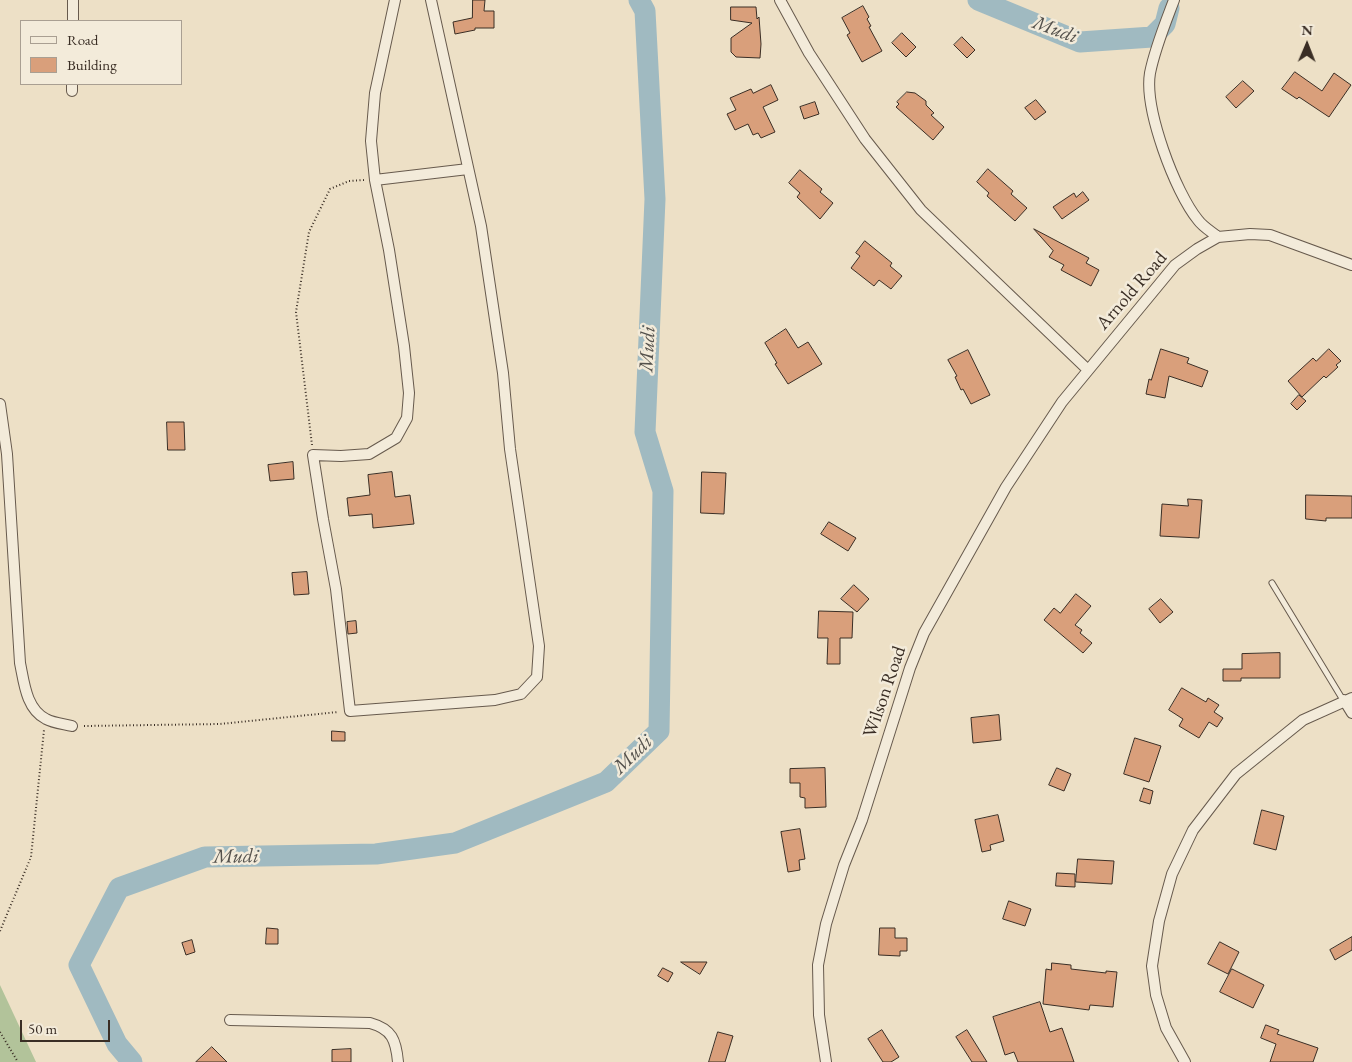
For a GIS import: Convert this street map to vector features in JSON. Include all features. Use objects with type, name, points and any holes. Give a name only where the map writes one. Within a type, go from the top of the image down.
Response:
[{"type":"street","points":[[73,0],[73,20]]},
{"type":"street","points":[[395,0],[375,94],[371,141],[375,180],[389,250],[404,346],[409,393],[407,418],[396,438],[369,454],[314,455],[336,589],[350,711],[495,700],[521,694],[538,677],[539,646],[510,449],[503,372],[481,226],[431,0]]},
{"type":"street","points":[[780,0],[809,53],[865,139],[921,210],[1088,370]]},
{"type":"street","points":[[1174,0],[1150,74],[1151,105],[1159,135],[1185,201],[1198,221],[1218,237]]},
{"type":"street","points":[[375,180],[468,169]]},
{"type":"street","name":"Arnold Road","points":[[1088,370],[1175,265],[1218,237],[1250,234],[1270,235],[1352,265]]},
{"type":"street","name":"Wilson Road","points":[[826,1062],[818,1015],[818,966],[826,924],[844,865],[862,820],[910,668],[924,633],[1006,487],[1062,402],[1088,370]]},
{"type":"street","points":[[0,404],[7,454],[20,663],[26,694],[34,708],[45,719],[72,726]]},
{"type":"street","points":[[1185,1062],[1166,1028],[1156,995],[1152,966],[1159,921],[1172,874],[1193,830],[1236,774],[1303,720],[1348,699],[1352,713]]},
{"type":"street","points":[[230,1020],[370,1023],[383,1026],[397,1045],[398,1062]]},
{"type":"lane","points":[[1272,583],[1348,699]]},
{"type":"path","points":[[314,455],[296,312],[310,232],[330,188],[349,181],[375,180]]},
{"type":"path","points":[[72,726],[220,724],[350,711]]},
{"type":"path","points":[[0,931],[31,857],[45,719]]},
{"type":"path","points":[[0,1032],[18,1062]]},
{"type":"green space","points":[[0,985],[36,1062],[0,1062]]},
{"type":"building","points":[[473,0],[485,0],[484,11],[494,11],[494,28],[475,28],[475,30],[455,34],[453,22],[472,18]]},
{"type":"building","points":[[863,6],[869,17],[867,19],[871,26],[869,27],[882,51],[862,62],[847,35],[850,33],[842,18]]},
{"type":"building","points":[[731,7],[756,7],[757,19],[759,17],[760,58],[736,57],[731,52],[731,38],[752,23],[731,20]]},
{"type":"building","points":[[902,33],[916,47],[906,57],[892,43]]},
{"type":"building","points":[[962,37],[975,50],[967,58],[954,45]]},
{"type":"building","points":[[1295,72],[1322,91],[1334,73],[1351,85],[1329,117],[1299,97],[1297,99],[1282,89]]},
{"type":"building","points":[[1243,81],[1254,91],[1236,108],[1226,97]]},
{"type":"building","points":[[771,85],[778,100],[763,107],[775,132],[761,138],[758,133],[753,135],[748,124],[735,130],[727,114],[736,110],[730,98],[751,89],[753,93]]},
{"type":"building","points":[[907,92],[915,93],[926,101],[926,105],[934,113],[931,115],[944,127],[933,140],[896,107],[899,104],[897,102]]},
{"type":"building","points":[[1036,100],[1046,112],[1035,120],[1025,108]]},
{"type":"building","points":[[815,102],[819,114],[804,119],[800,107]]},
{"type":"building","points":[[988,169],[1013,191],[1011,194],[1027,208],[1015,221],[987,196],[989,193],[977,182]]},
{"type":"building","points":[[800,170],[822,189],[820,192],[833,203],[820,219],[797,197],[800,193],[789,183]]},
{"type":"building","points":[[1083,192],[1089,200],[1062,219],[1053,207],[1074,193],[1076,197]]},
{"type":"building","points":[[1034,229],[1089,258],[1086,263],[1099,270],[1091,286],[1061,270],[1064,265],[1049,257],[1053,251]]},
{"type":"building","points":[[865,241],[892,263],[890,266],[902,276],[891,289],[879,280],[874,286],[851,268],[860,256],[856,253]]},
{"type":"building","points":[[786,329],[798,348],[808,342],[822,364],[788,384],[775,364],[777,363],[765,343]]},
{"type":"building","points":[[1161,349],[1189,358],[1187,363],[1208,371],[1202,387],[1169,376],[1165,398],[1146,394],[1149,379],[1151,380]]},
{"type":"building","points":[[1329,349],[1341,361],[1336,365],[1338,367],[1326,378],[1324,376],[1302,397],[1288,381],[1313,358],[1316,361]]},
{"type":"building","points":[[968,350],[990,395],[971,404],[963,389],[961,390],[955,377],[957,376],[948,360]]},
{"type":"building","points":[[1299,395],[1306,401],[1297,410],[1291,404]]},
{"type":"building","points":[[167,422],[184,422],[185,450],[168,450]]},
{"type":"building","points":[[293,462],[294,479],[270,481],[268,465]]},
{"type":"building","points":[[392,472],[395,497],[410,495],[414,524],[373,528],[372,514],[349,516],[347,498],[370,495],[368,475]]},
{"type":"building","points":[[702,472],[726,473],[724,514],[701,513]]},
{"type":"building","points":[[1306,495],[1352,496],[1352,518],[1326,518],[1326,521],[1306,519]]},
{"type":"building","points":[[1188,499],[1202,500],[1199,538],[1160,536],[1162,504],[1188,506]]},
{"type":"building","points":[[829,522],[856,538],[848,551],[821,534]]},
{"type":"building","points":[[307,572],[309,594],[294,595],[292,573]]},
{"type":"building","points":[[854,585],[869,599],[857,612],[841,599]]},
{"type":"building","points":[[1076,594],[1091,606],[1075,625],[1082,630],[1080,633],[1092,643],[1083,653],[1044,620],[1054,608],[1060,613]]},
{"type":"building","points":[[1161,599],[1173,612],[1160,623],[1149,609]]},
{"type":"building","points":[[819,611],[853,612],[852,638],[840,638],[840,664],[827,664],[828,638],[818,638]]},
{"type":"building","points":[[356,621],[357,633],[348,634],[347,622]]},
{"type":"building","points":[[1280,653],[1280,678],[1241,678],[1241,681],[1223,681],[1223,669],[1242,669],[1242,654]]},
{"type":"building","points":[[1182,688],[1206,702],[1208,698],[1219,705],[1214,712],[1223,718],[1217,727],[1209,722],[1199,738],[1179,726],[1183,719],[1169,710]]},
{"type":"building","points":[[999,715],[1001,740],[973,743],[971,718]]},
{"type":"building","points":[[332,731],[345,732],[345,741],[332,741]]},
{"type":"building","points":[[1135,738],[1161,746],[1149,782],[1124,774]]},
{"type":"building","points":[[825,768],[826,807],[805,808],[805,798],[800,797],[800,783],[790,783],[790,769]]},
{"type":"building","points":[[1057,768],[1071,774],[1064,791],[1049,785]]},
{"type":"building","points":[[1144,788],[1153,791],[1150,804],[1140,801]]},
{"type":"building","points":[[1262,810],[1284,816],[1276,850],[1254,844]]},
{"type":"building","points":[[998,815],[1004,841],[990,845],[991,850],[982,852],[975,820]]},
{"type":"building","points":[[800,829],[805,859],[799,860],[800,870],[788,872],[781,832]]},
{"type":"building","points":[[1078,859],[1114,861],[1112,884],[1076,882]]},
{"type":"building","points":[[1057,873],[1075,874],[1075,887],[1056,886]]},
{"type":"building","points":[[1009,901],[1031,909],[1025,926],[1003,919]]},
{"type":"building","points":[[267,928],[278,929],[278,944],[266,944]]},
{"type":"building","points":[[880,928],[895,928],[895,938],[907,938],[907,951],[900,951],[900,956],[879,955]]},
{"type":"building","points":[[1352,937],[1352,950],[1335,960],[1330,950]]},
{"type":"building","points":[[192,940],[195,952],[186,955],[182,943]]},
{"type":"building","points":[[1220,942],[1239,952],[1228,974],[1208,964]]},
{"type":"building","points":[[681,962],[707,962],[700,974]]},
{"type":"building","points":[[1052,963],[1071,965],[1071,969],[1106,973],[1106,971],[1117,972],[1113,1007],[1090,1005],[1089,1010],[1043,1004],[1046,969],[1051,970]]},
{"type":"building","points":[[663,968],[673,973],[668,982],[658,976]]},
{"type":"building","points":[[1232,969],[1264,985],[1253,1008],[1220,992]]},
{"type":"building","points":[[1040,1002],[1050,1032],[1062,1028],[1074,1062],[1018,1062],[1014,1052],[1005,1055],[993,1017]]},
{"type":"building","points":[[1266,1025],[1279,1030],[1277,1034],[1318,1048],[1313,1062],[1270,1062],[1276,1044],[1261,1038]]},
{"type":"building","points":[[882,1030],[899,1057],[891,1062],[883,1062],[868,1039]]},
{"type":"building","points":[[967,1030],[987,1062],[972,1062],[956,1037]]},
{"type":"building","points":[[718,1032],[733,1036],[725,1062],[709,1062]]},
{"type":"building","points":[[212,1047],[227,1062],[196,1062]]},
{"type":"building","points":[[351,1049],[351,1062],[332,1062],[332,1050]]},
{"type":"waterway","name":"Mudi","points":[[132,1062],[117,1044],[79,965],[119,888],[205,857],[376,854],[455,843],[606,782],[659,731],[663,491],[645,432],[655,199],[645,11],[639,0]]},
{"type":"waterway","name":"Mudi","points":[[978,0],[1080,42],[1152,37],[1165,24],[1169,8]]}]
